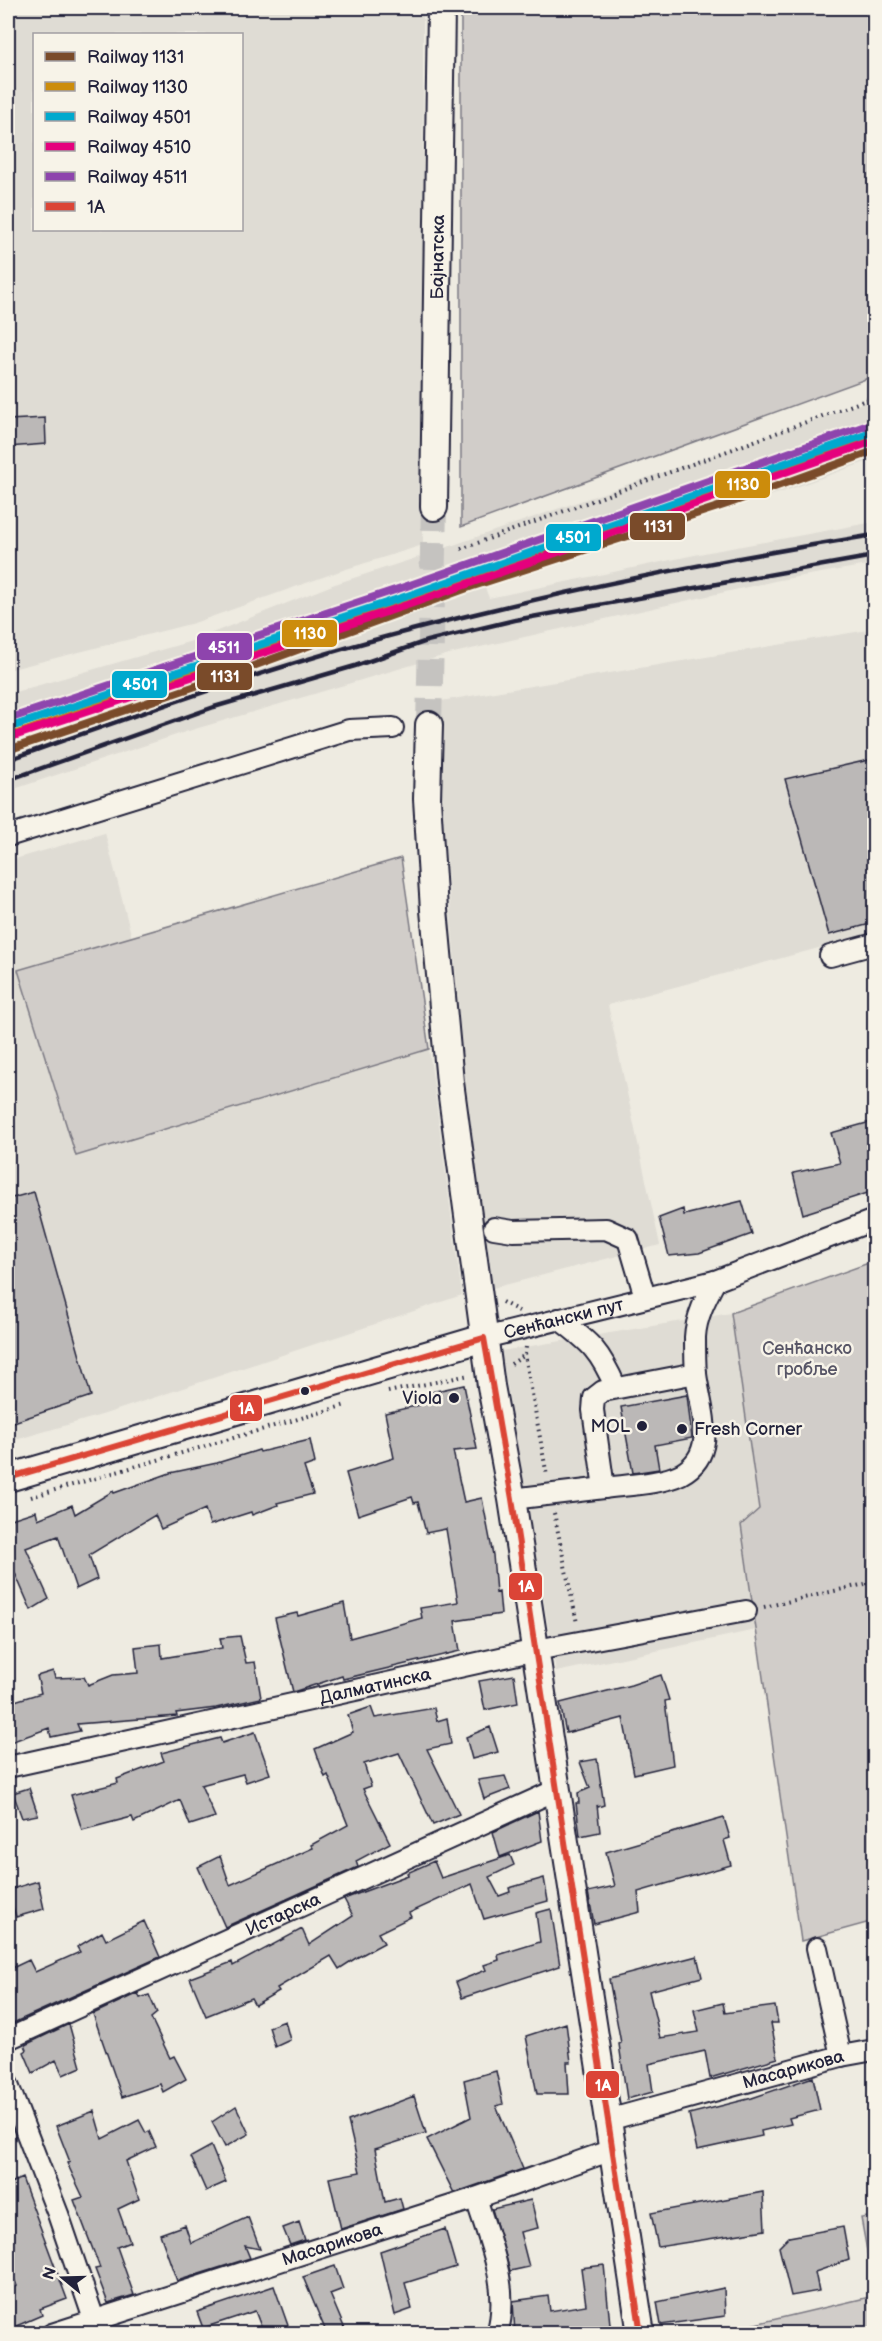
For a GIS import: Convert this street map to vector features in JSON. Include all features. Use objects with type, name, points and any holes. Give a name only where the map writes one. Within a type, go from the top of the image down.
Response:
[{"type":"main road","name":"Бајнатска","points":[[434,507],[441,8]]},
{"type":"main road","points":[[429,725],[427,799],[450,1082],[489,1371],[536,1650],[641,2334]]},
{"type":"main road","name":"Сенћански пут","points":[[8,1478],[484,1338]]},
{"type":"street","points":[[8,836],[350,730],[393,728]]},
{"type":"street","points":[[830,956],[874,944]]},
{"type":"street","name":"Сенћански пут","points":[[484,1338],[715,1281],[874,1220]]},
{"type":"street","points":[[494,1228],[513,1231],[606,1228],[617,1232],[628,1239],[645,1298]]},
{"type":"street","points":[[512,1499],[671,1478],[690,1468],[698,1458],[705,1441],[705,1427],[696,1373],[696,1325],[715,1281]]},
{"type":"street","points":[[559,1319],[596,1349],[605,1362],[616,1388]]},
{"type":"street","points":[[604,1488],[593,1404],[598,1393],[696,1373]]},
{"type":"street","name":"Далматинска","points":[[8,1767],[536,1650],[746,1611]]},
{"type":"street","name":"Истарска","points":[[8,2039],[556,1790]]},
{"type":"street","points":[[817,1948],[841,2056]]},
{"type":"street","name":"Масарикова","points":[[608,2120],[841,2056],[874,2050]]},
{"type":"street","points":[[8,2085],[58,2214],[98,2327]]},
{"type":"street","name":"Масарикова","points":[[52,2334],[98,2327],[612,2151]]},
{"type":"street","points":[[476,2198],[501,2283],[501,2319],[497,2334]]},
{"type":"path","points":[[461,549],[874,397]]},
{"type":"path","points":[[377,1395],[506,1368],[525,1354]]},
{"type":"path","points":[[30,1497],[133,1469],[355,1402]]},
{"type":"path","points":[[746,1611],[874,1582]]},
{"type":"shaded area","points":[[8,8],[423,8],[423,545],[340,571],[194,623],[8,670]]},
{"type":"shaded area","points":[[874,399],[874,459],[782,492],[484,585],[489,598],[709,552],[874,522],[874,564],[779,580],[449,654],[185,732],[8,791],[8,694],[192,641],[335,584]]},
{"type":"shaded area","points":[[874,629],[874,933],[608,1005],[660,1245],[489,1289],[462,1048],[440,783],[441,701]]},
{"type":"shaded area","points":[[105,833],[132,938],[18,970],[76,1156],[429,1049],[462,1295],[105,1414],[8,1442],[8,861]]},
{"type":"shaded area","points":[[731,1313],[759,1509],[741,1525],[756,1630],[556,1672],[501,1351]]},
{"type":"green space","points":[[461,8],[874,8],[874,376],[461,527]]},
{"type":"green space","points":[[401,858],[429,1049],[76,1156],[18,970]]},
{"type":"green space","name":"Сенћанско гробље","points":[[874,1261],[874,1921],[801,1941],[741,1525],[759,1509],[731,1313]]},
{"type":"green space","points":[[874,2216],[874,2289],[861,2218]]},
{"type":"green space","points":[[874,2296],[874,2333],[717,2333]]},
{"type":"building","points":[[45,418],[46,444],[8,447],[8,420]]},
{"type":"building","points":[[869,760],[874,780],[874,923],[829,935],[785,779]]},
{"type":"building","points":[[874,1121],[874,1191],[803,1214],[793,1173],[840,1163],[831,1133]]},
{"type":"building","points":[[34,1192],[91,1396],[8,1424],[8,1199]]},
{"type":"building","points":[[742,1201],[752,1234],[699,1253],[669,1256],[659,1218],[683,1209],[684,1215]]},
{"type":"building","points":[[464,1385],[477,1449],[453,1451],[464,1502],[482,1498],[501,1614],[455,1621],[460,1651],[343,1679],[342,1676],[293,1692],[275,1618],[297,1613],[298,1616],[344,1603],[350,1638],[422,1618],[420,1608],[458,1602],[446,1529],[426,1533],[418,1502],[414,1503],[412,1497],[358,1515],[346,1473],[394,1458],[385,1413],[420,1405],[417,1395]]},
{"type":"building","points":[[687,1395],[692,1438],[655,1445],[659,1469],[633,1473],[621,1407]]},
{"type":"building","points":[[310,1440],[315,1463],[304,1467],[313,1494],[277,1503],[278,1505],[252,1515],[251,1512],[210,1525],[205,1509],[161,1529],[155,1515],[89,1555],[97,1579],[76,1589],[58,1536],[26,1548],[49,1599],[31,1610],[8,1557],[8,1520],[36,1511],[38,1519],[72,1505],[75,1514],[113,1491],[114,1493],[170,1473],[217,1463],[259,1450],[260,1452]]},
{"type":"building","points":[[240,1636],[246,1663],[255,1662],[261,1698],[216,1708],[176,1713],[177,1716],[77,1724],[80,1731],[51,1737],[49,1728],[8,1743],[8,1703],[41,1693],[37,1676],[53,1671],[55,1678],[84,1677],[88,1685],[113,1675],[138,1673],[135,1647],[161,1644],[162,1658],[222,1648],[220,1638]]},
{"type":"building","points":[[514,1675],[518,1703],[485,1710],[479,1681]]},
{"type":"building","points":[[661,1675],[669,1700],[665,1701],[673,1765],[634,1774],[623,1718],[566,1733],[560,1703]]},
{"type":"building","points":[[371,1707],[375,1718],[434,1708],[437,1721],[447,1718],[451,1744],[427,1749],[459,1814],[433,1825],[399,1753],[364,1764],[371,1786],[363,1789],[390,1843],[356,1861],[358,1867],[225,1927],[198,1867],[220,1856],[230,1885],[313,1848],[311,1845],[348,1825],[328,1775],[325,1777],[315,1749],[353,1732],[348,1715]]},
{"type":"building","points":[[490,1727],[498,1752],[472,1759],[466,1737]]},
{"type":"building","points":[[255,1732],[270,1774],[246,1782],[243,1774],[201,1785],[215,1817],[190,1825],[180,1800],[134,1822],[132,1817],[82,1830],[71,1795],[118,1783],[117,1779],[164,1761],[161,1753],[220,1738],[222,1743]]},
{"type":"building","points":[[597,1759],[604,1805],[598,1807],[597,1805],[600,1832],[580,1836],[576,1803],[579,1803],[578,1793],[590,1788],[580,1762]]},
{"type":"building","points":[[505,1776],[510,1789],[484,1799],[478,1780]]},
{"type":"building","points":[[29,1788],[38,1815],[22,1818],[13,1793]]},
{"type":"building","points":[[538,1811],[542,1841],[500,1857],[493,1832]]},
{"type":"building","points":[[724,1818],[730,1838],[724,1840],[731,1865],[638,1892],[640,1912],[594,1924],[588,1892],[615,1886],[606,1852]]},
{"type":"building","points":[[510,1855],[514,1865],[489,1877],[499,1896],[510,1892],[509,1888],[544,1878],[548,1901],[484,1919],[472,1884],[409,1913],[411,1917],[378,1933],[384,1943],[339,1969],[331,1956],[277,1988],[279,1991],[255,2005],[251,1998],[206,2016],[190,1978],[232,1962],[233,1966],[302,1929],[309,1945],[353,1916],[344,1899],[408,1875],[407,1873],[434,1861],[441,1878]]},
{"type":"building","points":[[38,1881],[44,1909],[16,1917],[8,1890]]},
{"type":"building","points":[[551,1909],[560,1966],[462,1998],[456,1982],[486,1970],[484,1965],[499,1960],[498,1955],[540,1942],[536,1913]]},
{"type":"building","points":[[144,1921],[160,1957],[13,2023],[8,2012],[8,1970],[29,1960],[35,1972],[80,1952],[77,1947],[102,1932],[106,1940]]},
{"type":"building","points":[[697,1956],[702,1977],[649,1991],[660,2038],[699,2032],[694,2010],[723,2003],[725,2013],[775,2006],[778,2023],[771,2023],[778,2058],[710,2078],[705,2051],[649,2064],[653,2092],[627,2099],[619,2044],[621,2043],[609,1979]]},
{"type":"building","points":[[138,1993],[140,1998],[149,1995],[157,2013],[151,2018],[170,2058],[174,2056],[186,2079],[163,2092],[160,2084],[122,2097],[93,2014]]},
{"type":"building","points":[[285,2021],[290,2040],[275,2047],[269,2027]]},
{"type":"building","points":[[566,2023],[571,2062],[567,2062],[569,2094],[537,2094],[526,2036]]},
{"type":"building","points":[[69,2024],[81,2067],[63,2075],[56,2060],[33,2073],[24,2052],[27,2050],[25,2045]]},
{"type":"building","points":[[496,2071],[503,2104],[496,2106],[523,2169],[454,2193],[427,2139],[471,2117],[464,2080]]},
{"type":"building","points":[[813,2077],[820,2110],[789,2118],[791,2124],[761,2131],[762,2136],[697,2150],[689,2114],[752,2098]]},
{"type":"building","points":[[414,2096],[426,2133],[375,2149],[385,2202],[400,2198],[403,2209],[341,2229],[329,2178],[360,2172],[348,2121]]},
{"type":"building","points":[[236,2106],[249,2134],[225,2147],[212,2122]]},
{"type":"building","points":[[94,2111],[102,2139],[139,2120],[146,2133],[149,2131],[156,2147],[126,2161],[139,2199],[118,2209],[130,2242],[117,2247],[134,2295],[108,2303],[95,2269],[100,2268],[74,2200],[83,2197],[67,2163],[70,2162],[56,2126]]},
{"type":"building","points":[[211,2146],[226,2182],[206,2191],[191,2157]]},
{"type":"building","points":[[22,2178],[67,2299],[40,2309],[42,2315],[14,2327],[8,2313],[8,2289],[17,2286],[8,2264],[8,2184]]},
{"type":"building","points":[[763,2192],[765,2230],[658,2247],[651,2213]]},
{"type":"building","points":[[531,2200],[538,2228],[520,2232],[529,2267],[510,2271],[492,2209]]},
{"type":"building","points":[[248,2217],[260,2249],[245,2246],[250,2258],[177,2281],[160,2234],[185,2225],[191,2243]]},
{"type":"building","points":[[299,2222],[305,2240],[290,2245],[283,2228]]},
{"type":"building","points":[[843,2227],[849,2260],[815,2272],[819,2291],[791,2296],[779,2247],[789,2237]]},
{"type":"building","points":[[445,2229],[456,2267],[405,2283],[412,2309],[395,2315],[380,2251]]},
{"type":"building","points":[[604,2265],[611,2334],[542,2334],[542,2330],[515,2334],[513,2301],[548,2296],[550,2311],[586,2305],[581,2268]]},
{"type":"building","points":[[335,2266],[343,2289],[330,2294],[347,2334],[327,2334],[303,2277]]},
{"type":"building","points":[[274,2286],[291,2334],[264,2334],[255,2311],[203,2328],[197,2312]]},
{"type":"building","points":[[724,2288],[725,2316],[661,2325],[657,2302]]},
{"type":"tunnel","points":[[429,725],[434,507]]},
{"type":"railway","points":[[8,760],[254,676],[404,632],[638,577],[874,535]]},
{"type":"railway","points":[[8,780],[214,707],[355,666],[427,641],[515,620],[874,556]]},
{"type":"rail line","name":"4511","points":[[8,719],[407,586],[871,424]]},
{"type":"rail line","name":"4501","points":[[8,728],[410,595],[874,432]]},
{"type":"rail line","name":"1130","points":[[8,737],[874,439]]},
{"type":"rail line","name":"4510","points":[[11,737],[413,603],[874,441]]},
{"type":"rail line","name":"1131","points":[[8,750],[234,673],[470,587],[727,504],[874,451]]},
{"type":"transit line","name":"1A","points":[[484,1338],[512,1499],[641,2334]]},
{"type":"transit line","name":"1A","points":[[8,1478],[484,1338]]},
{"type":"place","name":"Viola","points":[[454,1398]]},
{"type":"place","name":"MOL","points":[[642,1426]]},
{"type":"place","name":"Fresh Corner","points":[[682,1429]]}]
